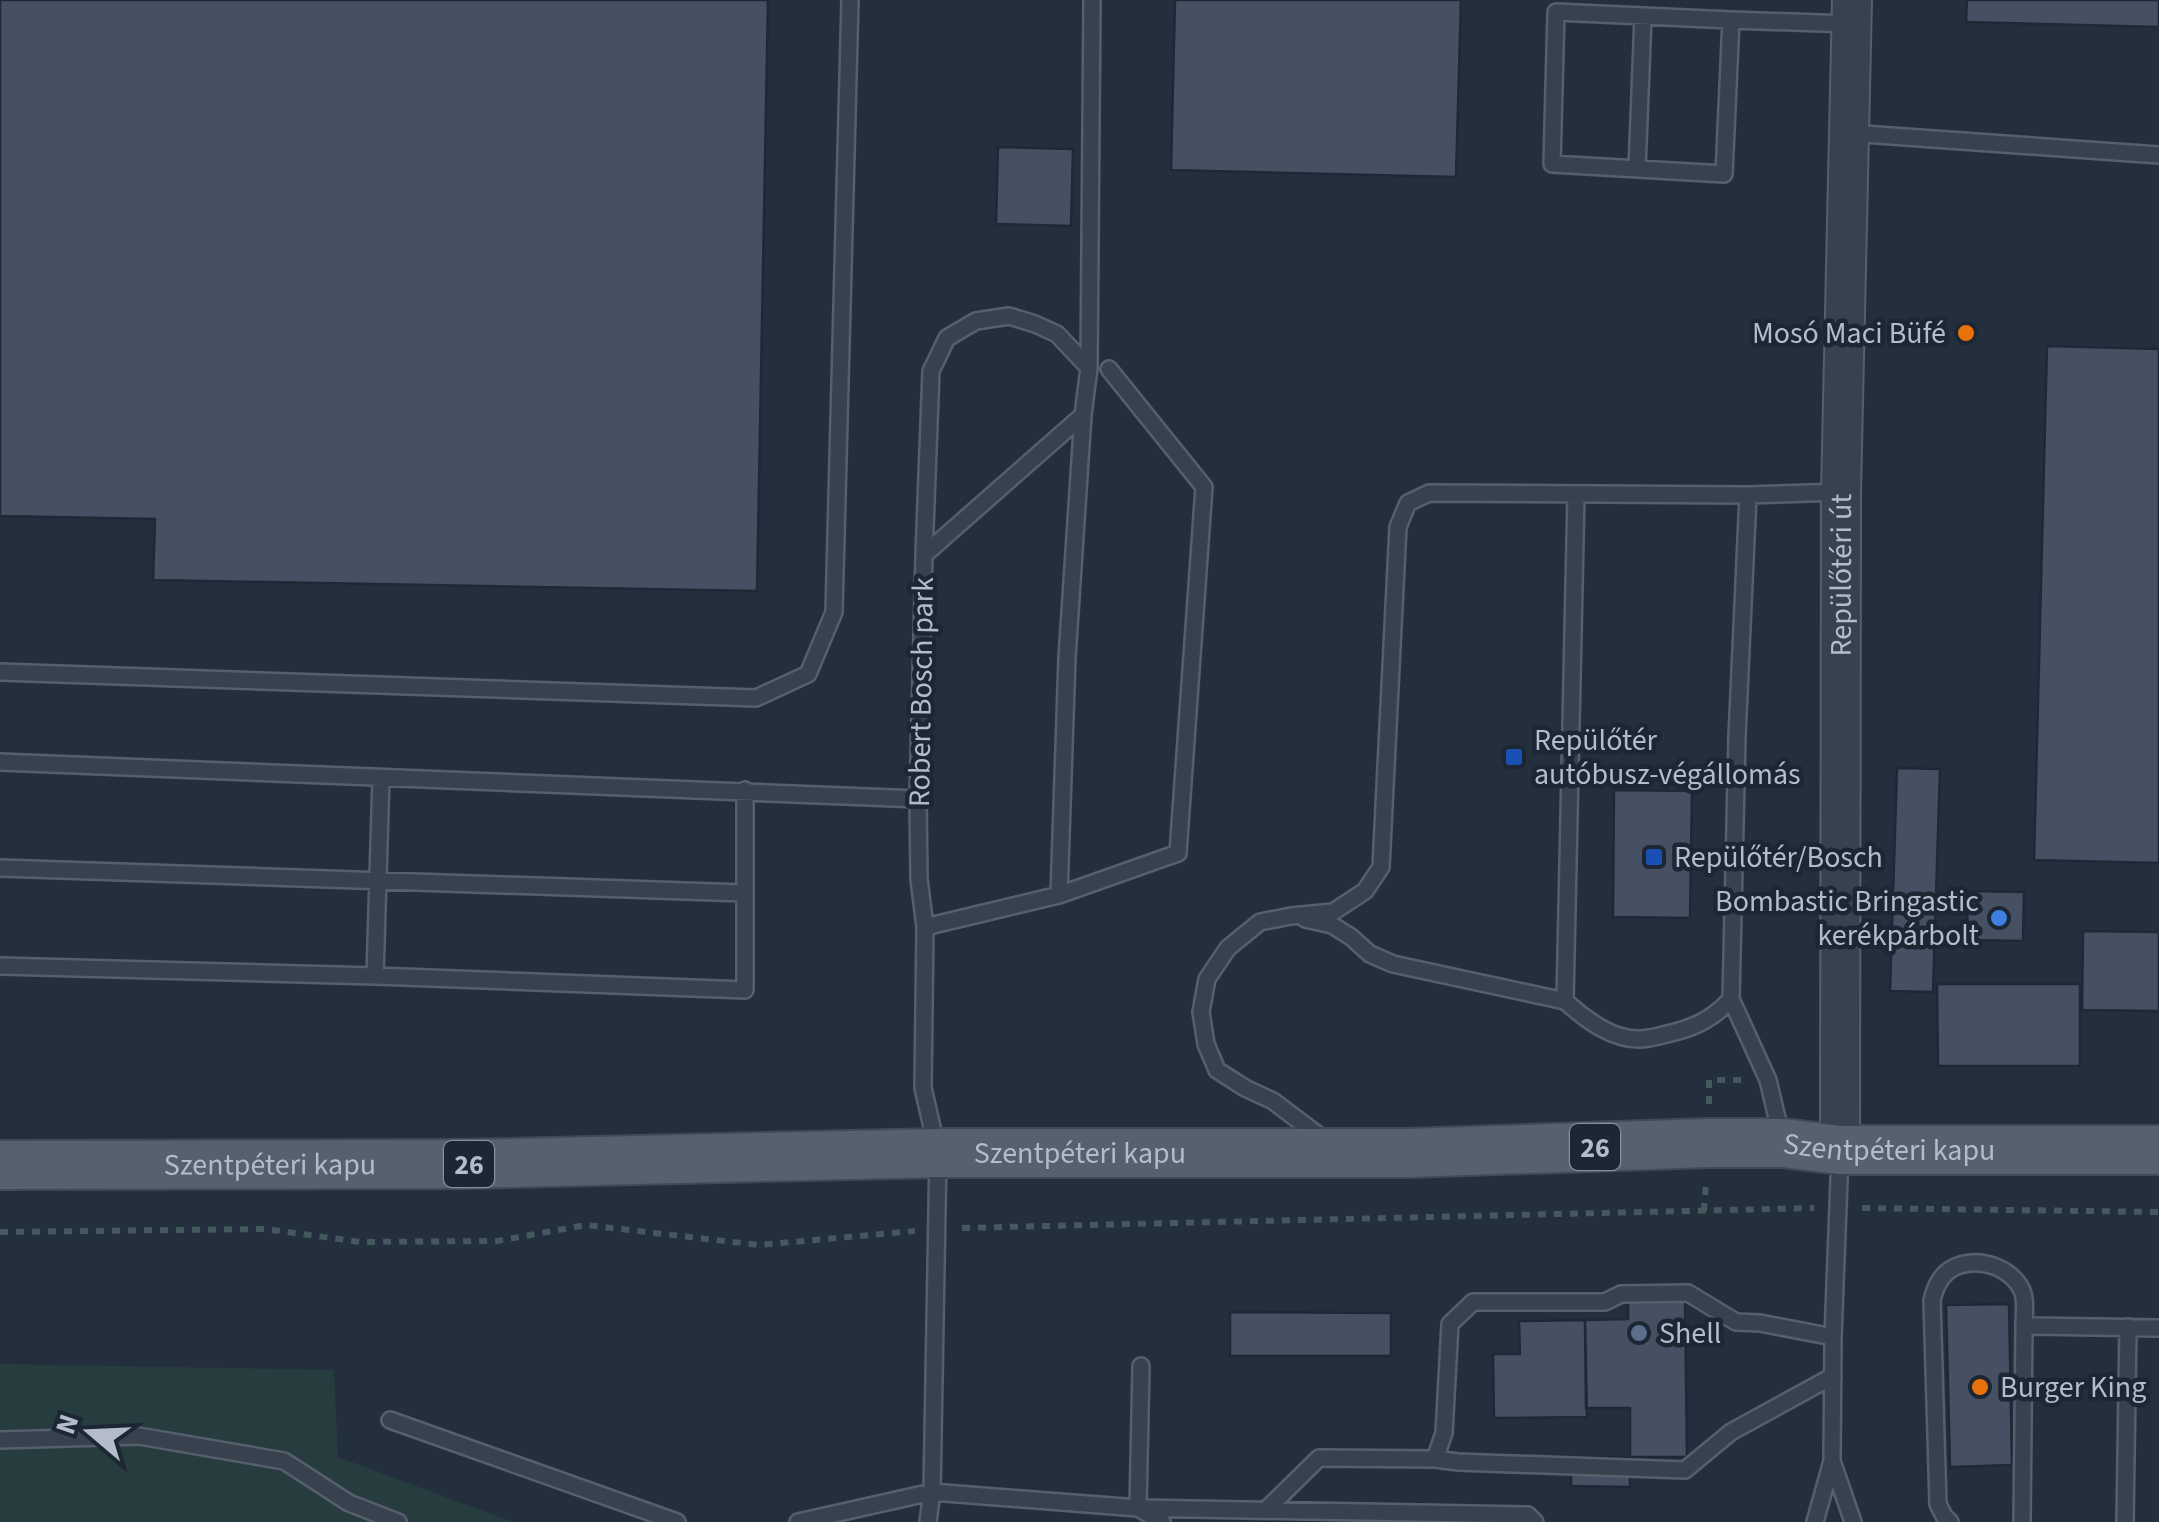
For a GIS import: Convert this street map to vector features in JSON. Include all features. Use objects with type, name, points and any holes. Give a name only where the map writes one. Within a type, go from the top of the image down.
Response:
[{"type":"main road","name":"Szentpéteri kapu","points":[[0,1165],[464,1164],[938,1153],[1426,1152],[1708,1142],[1783,1143],[1840,1150],[2159,1150]]},
{"type":"street","name":"Repülőtéri út","points":[[1840,1150],[1841,492],[1852,12]]},
{"type":"lane","points":[[0,672],[756,698],[808,674],[834,612],[850,0]]},
{"type":"lane","points":[[1060,894],[1067,658],[1089,368],[1092,0]]},
{"type":"lane","points":[[1731,20],[1724,174],[1552,164],[1556,12],[1731,20],[1852,12]]},
{"type":"lane","points":[[1637,168],[1643,16]]},
{"type":"lane","points":[[1849,134],[2159,155]]},
{"type":"lane","points":[[924,555],[930,371],[947,338],[976,322],[1009,316],[1057,334],[1089,368]]},
{"type":"lane","points":[[925,927],[1060,894],[1178,853],[1204,487],[1108,369]]},
{"type":"lane","name":"Robert Bosch park","points":[[928,1522],[932,1492],[938,1153],[923,1088],[925,927],[919,880],[918,799],[924,555],[1083,415]]},
{"type":"lane","points":[[1342,1153],[1272,1101],[1217,1070],[1206,1044],[1201,1012],[1206,978],[1228,948],[1260,922],[1333,912],[1365,891],[1381,867],[1398,527],[1408,503],[1430,493],[1841,492]]},
{"type":"lane","points":[[1565,1001],[1576,494]]},
{"type":"lane","points":[[1748,495],[1731,999],[1768,1080],[1783,1143]]},
{"type":"lane","points":[[0,762],[918,799]]},
{"type":"lane","points":[[375,976],[380,778]]},
{"type":"lane","points":[[0,966],[745,990],[745,790]]},
{"type":"lane","points":[[0,868],[744,893]]},
{"type":"lane","points":[[1292,916],[1332,925],[1370,954],[1393,964],[1565,1001],[1587,1020],[1638,1040],[1695,1027],[1731,999]]},
{"type":"lane","points":[[1815,1522],[1832,1461],[1832,1337],[1840,1150]]},
{"type":"lane","points":[[1950,1522],[1938,1504],[1932,1300],[1937,1284],[1960,1264],[1992,1265],[2006,1271],[2024,1296],[2022,1522]]},
{"type":"lane","points":[[1435,1458],[1444,1433],[1450,1324],[1473,1302],[1605,1302],[1621,1294],[1688,1293],[1736,1322],[1760,1322],[1832,1337]]},
{"type":"lane","points":[[2024,1326],[2159,1328]]},
{"type":"lane","points":[[2125,1522],[2128,1327]]},
{"type":"lane","points":[[1138,1508],[1141,1366]]},
{"type":"lane","points":[[1266,1510],[1318,1458],[1435,1458],[1685,1470],[1731,1432],[1832,1376]]},
{"type":"lane","points":[[390,1420],[678,1522]]},
{"type":"lane","points":[[0,1440],[139,1436],[284,1461],[368,1517],[398,1522]]},
{"type":"lane","points":[[1832,1461],[1853,1522]]},
{"type":"lane","points":[[798,1522],[932,1492],[1138,1508],[1528,1515],[1536,1522]]},
{"type":"lane","points":[[1138,1508],[1162,1522]]},
{"type":"path","points":[[0,1232],[265,1230],[361,1242],[496,1241],[586,1225],[760,1245],[938,1228],[1838,1208],[2159,1212]]},
{"type":"green space","points":[[0,1364],[334,1370],[338,1457],[513,1522],[0,1522]]},
{"type":"building","points":[[0,0],[768,0],[757,591],[153,580],[155,519],[0,516]]},
{"type":"building","points":[[1175,0],[1461,0],[1456,177],[1171,170]]},
{"type":"building","points":[[1967,0],[2159,0],[2159,27],[1966,22]]},
{"type":"building","points":[[998,147],[1073,149],[1071,226],[996,224]]},
{"type":"building","points":[[2047,346],[2159,349],[2159,863],[2034,860]]},
{"type":"building","points":[[1897,768],[1940,769],[1933,992],[1890,991]]},
{"type":"building","points":[[1614,790],[1692,791],[1690,918],[1613,917]]},
{"type":"building","points":[[1968,891],[2024,892],[2023,941],[1967,940]]},
{"type":"building","points":[[2083,931],[2159,932],[2159,1011],[2082,1010]]},
{"type":"building","points":[[1937,984],[2080,984],[2080,1066],[1938,1066]]},
{"type":"building","points":[[1685,1300],[1687,1457],[1630,1457],[1630,1408],[1586,1408],[1585,1320],[1628,1319],[1628,1301]]},
{"type":"building","points":[[2009,1304],[2012,1465],[1950,1467],[1946,1305]]},
{"type":"building","points":[[1230,1312],[1391,1313],[1391,1356],[1230,1356]]},
{"type":"building","points":[[1585,1320],[1587,1417],[1494,1418],[1493,1354],[1520,1354],[1519,1321]]},
{"type":"building","points":[[1571,1457],[1630,1457],[1630,1487],[1571,1486]]},
{"type":"place","name":"Mosó Maci Büfé","points":[[1966,333]]},
{"type":"place","name":"Repülőtér autóbusz-végállomás","points":[[1514,757]]},
{"type":"place","name":"Repülőtér/Bosch","points":[[1654,857]]},
{"type":"place","name":"Bombastic Bringastic kerékpárbolt","points":[[1999,918]]},
{"type":"place","name":"Shell","points":[[1639,1333]]},
{"type":"place","name":"Burger King","points":[[1980,1387]]}]
